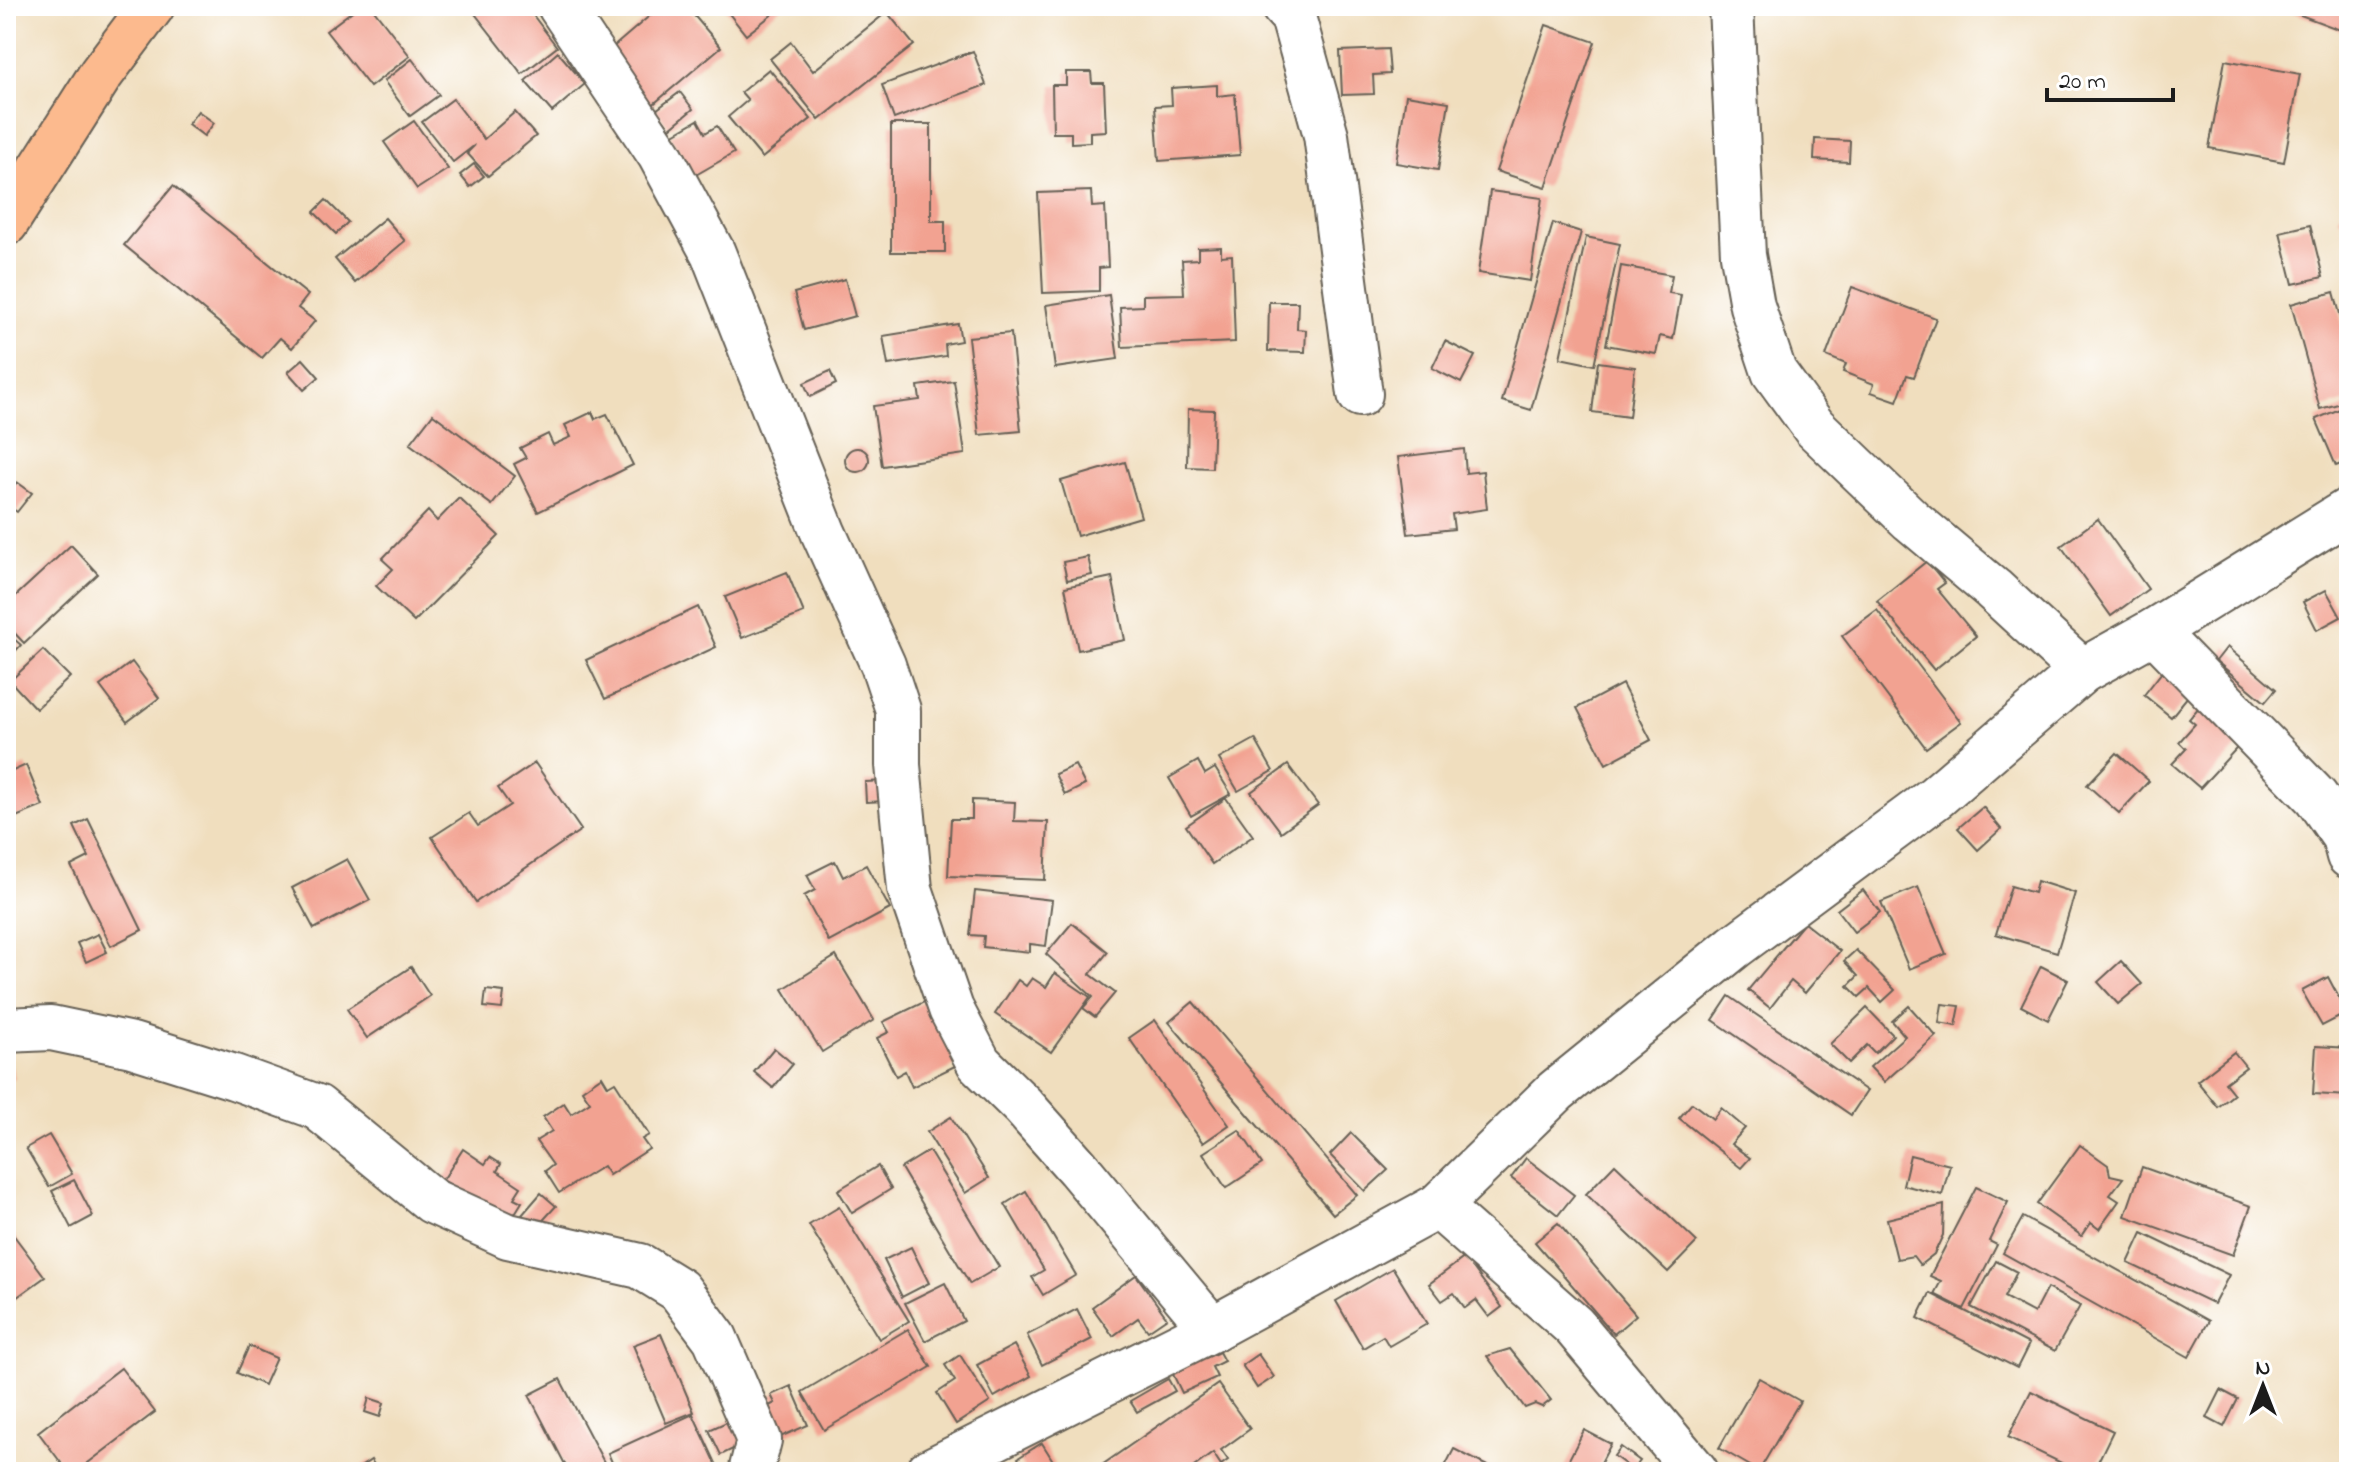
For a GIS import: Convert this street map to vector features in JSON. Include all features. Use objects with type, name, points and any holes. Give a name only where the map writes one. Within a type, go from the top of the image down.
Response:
[{"type":"highway","points":[[6,223],[101,74],[152,6]]},
{"type":"street","points":[[560,6],[660,155],[713,253],[812,504],[883,665],[898,710],[898,765],[910,889],[951,1009],[979,1063],[1023,1106],[1078,1168],[1212,1329]]},
{"type":"street","points":[[1283,6],[1293,17],[1326,135],[1360,394]]},
{"type":"street","points":[[1731,6],[1743,255],[1752,306],[1774,372],[1814,427],[1911,520],[1993,589],[2082,671]]},
{"type":"street","points":[[928,1472],[1212,1329],[1438,1206],[1556,1091],[1734,947],[1936,797],[2082,671],[2154,631],[2349,510]]},
{"type":"street","points":[[2154,631],[2316,797],[2344,837],[2349,856]]},
{"type":"street","points":[[6,1030],[51,1028],[132,1045],[317,1107],[432,1201],[508,1236],[640,1266],[679,1290],[715,1338],[759,1440],[751,1472]]},
{"type":"street","points":[[1438,1206],[1574,1326],[1696,1472]]},
{"type":"building","points":[[359,6],[371,6],[410,56],[370,87],[326,31]]},
{"type":"building","points":[[469,6],[526,6],[557,47],[522,74]]},
{"type":"building","points":[[661,6],[686,6],[721,47],[650,107],[605,54]]},
{"type":"building","points":[[723,6],[783,6],[746,35]]},
{"type":"building","points":[[2289,6],[2349,6],[2349,15],[2343,31],[2287,10]]},
{"type":"building","points":[[887,12],[914,45],[819,120],[770,59],[791,42],[813,71]]},
{"type":"building","points":[[1546,25],[1595,42],[1546,187],[1496,171]]},
{"type":"building","points":[[1388,49],[1390,74],[1373,75],[1374,94],[1342,95],[1340,51]]},
{"type":"building","points":[[973,51],[986,85],[894,119],[882,85]]},
{"type":"building","points":[[558,52],[585,84],[552,112],[525,81]]},
{"type":"building","points":[[412,59],[439,95],[410,116],[384,81]]},
{"type":"building","points":[[2225,60],[2300,74],[2284,162],[2209,148]]},
{"type":"building","points":[[769,69],[811,119],[762,158],[728,117],[748,100],[741,92]]},
{"type":"building","points":[[1066,72],[1091,72],[1092,83],[1104,83],[1106,131],[1090,132],[1090,142],[1071,143],[1071,133],[1053,133],[1052,85],[1066,85]]},
{"type":"building","points":[[1217,85],[1217,96],[1235,94],[1240,155],[1159,161],[1155,106],[1172,105],[1171,88]]},
{"type":"building","points":[[680,92],[693,109],[670,128],[656,110]]},
{"type":"building","points":[[1406,95],[1449,102],[1438,170],[1396,163]]},
{"type":"building","points":[[453,99],[484,139],[515,112],[536,136],[488,176],[467,153],[475,145],[453,162],[422,122]]},
{"type":"building","points":[[198,111],[214,123],[204,136],[188,124]]},
{"type":"building","points":[[698,120],[705,133],[717,126],[734,153],[694,176],[670,136]]},
{"type":"building","points":[[414,121],[448,169],[417,189],[384,142]]},
{"type":"building","points":[[891,124],[931,124],[931,221],[945,221],[945,252],[891,252]]},
{"type":"building","points":[[1815,139],[1850,141],[1849,162],[1814,160]]},
{"type":"building","points":[[474,164],[484,176],[470,187],[460,175]]},
{"type":"building","points":[[173,186],[308,295],[298,308],[315,321],[292,348],[280,338],[262,358],[124,245]]},
{"type":"building","points":[[1091,191],[1092,207],[1105,206],[1108,267],[1099,268],[1099,291],[1043,293],[1038,193]]},
{"type":"building","points":[[1490,191],[1542,198],[1530,281],[1478,273]]},
{"type":"building","points":[[326,200],[348,222],[336,234],[314,212]]},
{"type":"building","points":[[2349,208],[2349,230],[2338,216]]},
{"type":"building","points":[[385,218],[405,241],[355,283],[335,259]]},
{"type":"building","points":[[1553,223],[1581,232],[1531,410],[1502,401]]},
{"type":"building","points":[[2310,225],[2323,277],[2293,284],[2280,232]]},
{"type":"building","points":[[1586,237],[1620,244],[1594,365],[1560,358]]},
{"type":"building","points":[[1221,247],[1221,256],[1232,255],[1235,342],[1122,347],[1120,307],[1143,306],[1143,295],[1184,294],[1182,260],[1198,259],[1198,248]]},
{"type":"building","points":[[1621,266],[1672,275],[1669,293],[1681,295],[1673,339],[1660,336],[1656,354],[1606,345]]},
{"type":"building","points":[[845,279],[855,316],[804,330],[794,293]]},
{"type":"building","points":[[1852,287],[1936,318],[1914,377],[1907,375],[1897,401],[1871,392],[1874,384],[1843,372],[1846,364],[1826,356]]},
{"type":"building","points":[[2334,292],[2349,347],[2349,401],[2320,409],[2291,304]]},
{"type":"building","points":[[1109,295],[1118,359],[1055,368],[1046,305]]},
{"type":"building","points":[[1269,302],[1298,302],[1297,329],[1306,330],[1305,352],[1268,351]]},
{"type":"building","points":[[958,324],[961,341],[945,344],[946,356],[888,365],[883,336]]},
{"type":"building","points":[[1011,333],[1021,431],[979,435],[968,337]]},
{"type":"building","points":[[1445,341],[1475,356],[1461,383],[1432,368]]},
{"type":"building","points":[[303,359],[319,377],[304,390],[288,372]]},
{"type":"building","points":[[1598,362],[1635,367],[1629,417],[1592,412]]},
{"type":"building","points":[[830,371],[836,384],[810,397],[804,383]]},
{"type":"building","points":[[954,381],[965,454],[882,466],[873,406],[920,400],[918,386]]},
{"type":"building","points":[[2349,405],[2349,461],[2336,466],[2316,419]]},
{"type":"building","points":[[1188,409],[1214,410],[1212,468],[1187,467]]},
{"type":"building","points":[[592,412],[595,419],[607,414],[633,465],[538,512],[514,464],[526,458],[520,448],[548,434],[553,445],[571,437],[565,425]]},
{"type":"building","points":[[433,414],[515,476],[492,505],[410,444]]},
{"type":"building","points":[[857,448],[865,452],[869,460],[865,468],[857,472],[849,468],[845,460],[849,452]]},
{"type":"building","points":[[1464,449],[1466,473],[1483,471],[1487,509],[1452,514],[1454,529],[1408,534],[1398,457]]},
{"type":"building","points":[[1125,462],[1141,517],[1077,536],[1061,481]]},
{"type":"building","points":[[17,482],[32,493],[17,512],[6,504],[6,496]]},
{"type":"building","points":[[459,498],[499,536],[414,622],[376,586],[393,569],[382,559],[428,511],[437,521]]},
{"type":"building","points":[[2098,519],[2148,589],[2111,616],[2061,546]]},
{"type":"building","points":[[71,545],[98,574],[24,643],[6,624],[6,605]]},
{"type":"building","points":[[1088,557],[1092,575],[1067,580],[1063,562]]},
{"type":"building","points":[[1927,561],[1945,583],[1937,589],[1976,636],[1934,670],[1877,601]]},
{"type":"building","points":[[787,572],[804,613],[742,638],[725,597]]},
{"type":"building","points":[[1112,577],[1125,640],[1078,650],[1065,587]]},
{"type":"building","points":[[2326,590],[2341,617],[2317,630],[2303,602]]},
{"type":"building","points":[[698,607],[716,647],[605,699],[586,660]]},
{"type":"building","points":[[1877,610],[1961,722],[1926,748],[1842,636]]},
{"type":"building","points":[[6,632],[21,645],[6,661]]},
{"type":"building","points":[[2227,647],[2276,689],[2265,702],[2216,661]]},
{"type":"building","points":[[43,650],[70,677],[36,709],[10,681]]},
{"type":"building","points":[[132,662],[159,698],[127,722],[100,686]]},
{"type":"building","points":[[2162,672],[2172,681],[2197,685],[2171,717],[2144,695]]},
{"type":"building","points":[[1622,684],[1651,740],[1606,764],[1577,708]]},
{"type":"building","points":[[2204,701],[2246,738],[2200,788],[2172,764],[2186,749],[2179,742],[2195,724],[2189,719]]},
{"type":"building","points":[[1255,739],[1273,771],[1238,791],[1219,759]]},
{"type":"building","points":[[2117,753],[2149,781],[2119,813],[2087,785]]},
{"type":"building","points":[[1198,761],[1205,774],[1215,768],[1231,794],[1191,816],[1169,778]]},
{"type":"building","points":[[535,763],[581,830],[476,902],[432,837],[469,813],[478,826],[510,805],[498,788]]},
{"type":"building","points":[[26,765],[43,806],[6,821],[6,774]]},
{"type":"building","points":[[1075,765],[1085,785],[1065,795],[1055,774]]},
{"type":"building","points":[[1288,765],[1318,805],[1281,832],[1251,792]]},
{"type":"building","points":[[886,781],[887,801],[866,802],[865,782]]},
{"type":"building","points":[[1226,798],[1253,836],[1212,864],[1186,826]]},
{"type":"building","points":[[972,800],[1015,802],[1014,821],[1048,822],[1045,880],[948,876],[951,819],[972,819]]},
{"type":"building","points":[[1983,807],[2001,829],[1978,850],[1958,828]]},
{"type":"building","points":[[88,819],[142,930],[111,946],[71,866],[89,857],[74,826]]},
{"type":"building","points":[[347,859],[370,900],[314,929],[292,888]]},
{"type":"building","points":[[835,861],[843,877],[866,865],[890,909],[829,942],[804,896],[815,890],[807,875]]},
{"type":"building","points":[[2037,881],[2075,893],[2057,952],[1996,934],[2011,886],[2034,893]]},
{"type":"building","points":[[1918,887],[1946,954],[1909,969],[1881,902]]},
{"type":"building","points":[[1863,890],[1880,912],[1854,932],[1837,910]]},
{"type":"building","points":[[975,891],[1052,900],[1046,946],[1030,944],[1030,952],[983,947],[984,936],[970,935]]},
{"type":"building","points":[[1072,923],[1108,952],[1090,974],[1115,993],[1095,1017],[1083,1008],[1093,997],[1046,954]]},
{"type":"building","points":[[1804,923],[1840,951],[1805,993],[1791,981],[1770,1008],[1748,990]]},
{"type":"building","points":[[98,934],[107,952],[86,962],[77,943]]},
{"type":"building","points":[[1856,950],[1895,990],[1882,1002],[1869,988],[1859,997],[1848,986],[1858,976],[1844,961]]},
{"type":"building","points":[[836,956],[874,1020],[822,1052],[783,989]]},
{"type":"building","points":[[2121,961],[2142,984],[2118,1004],[2098,982]]},
{"type":"building","points":[[2041,966],[2068,980],[2048,1020],[2021,1006]]},
{"type":"building","points":[[411,967],[430,996],[367,1038],[347,1009]]},
{"type":"building","points":[[1055,973],[1090,997],[1051,1052],[995,1014],[1018,980],[1026,986],[1032,978],[1046,987]]},
{"type":"building","points":[[2328,977],[2347,1013],[2322,1026],[2302,991]]},
{"type":"building","points":[[486,990],[504,992],[502,1009],[484,1007]]},
{"type":"building","points":[[1729,996],[1867,1091],[1851,1115],[1713,1020]]},
{"type":"building","points":[[926,1001],[957,1065],[912,1087],[905,1071],[896,1076],[877,1038],[889,1032],[883,1022]]},
{"type":"building","points":[[1193,1002],[1357,1195],[1333,1214],[1169,1022]]},
{"type":"building","points":[[1942,1004],[1960,1006],[1956,1026],[1939,1023]]},
{"type":"building","points":[[1909,1006],[1936,1036],[1884,1082],[1870,1067],[1905,1036],[1892,1021]]},
{"type":"building","points":[[1867,1008],[1893,1035],[1875,1053],[1867,1045],[1849,1063],[1830,1044]]},
{"type":"building","points":[[1155,1020],[1229,1125],[1203,1143],[1129,1038]]},
{"type":"building","points":[[2316,1046],[2349,1048],[2349,1096],[2313,1094]]},
{"type":"building","points":[[774,1048],[793,1064],[773,1088],[754,1072]]},
{"type":"building","points":[[6,1052],[15,1078],[6,1080]]},
{"type":"building","points":[[2234,1052],[2246,1067],[2225,1083],[2234,1094],[2218,1107],[2197,1081]]},
{"type":"building","points":[[602,1076],[608,1086],[615,1082],[649,1135],[642,1139],[649,1149],[609,1175],[603,1166],[559,1193],[545,1171],[553,1165],[536,1141],[552,1131],[543,1117],[564,1103],[571,1114],[590,1102],[582,1090]]},
{"type":"building","points":[[1692,1103],[1713,1119],[1721,1108],[1745,1128],[1731,1144],[1750,1158],[1741,1168],[1679,1118]]},
{"type":"building","points":[[951,1117],[989,1178],[965,1193],[927,1132]]},
{"type":"building","points":[[1239,1130],[1262,1164],[1226,1188],[1203,1153]]},
{"type":"building","points":[[1351,1133],[1388,1170],[1365,1191],[1330,1155]]},
{"type":"building","points":[[49,1135],[72,1174],[49,1187],[26,1148]]},
{"type":"building","points":[[2080,1145],[2108,1165],[2110,1175],[2123,1178],[2110,1195],[2119,1201],[2099,1229],[2091,1223],[2082,1236],[2037,1204]]},
{"type":"building","points":[[463,1149],[485,1164],[490,1157],[501,1164],[497,1171],[521,1187],[514,1198],[522,1202],[509,1223],[443,1180]]},
{"type":"building","points":[[929,1151],[999,1267],[970,1284],[901,1168]]},
{"type":"building","points":[[1910,1155],[1950,1165],[1942,1195],[1903,1185]]},
{"type":"building","points":[[1526,1158],[1574,1195],[1558,1215],[1511,1178]]},
{"type":"building","points":[[1615,1164],[1697,1242],[1668,1272],[1586,1194]]},
{"type":"building","points":[[878,1166],[891,1189],[852,1213],[838,1190]]},
{"type":"building","points":[[2142,1167],[2251,1206],[2233,1255],[2125,1216]]},
{"type":"building","points":[[74,1180],[93,1216],[71,1228],[52,1191]]},
{"type":"building","points":[[1976,1187],[2008,1202],[1989,1241],[1997,1245],[1964,1309],[1934,1294],[1941,1281],[1930,1276]]},
{"type":"building","points":[[1026,1191],[1076,1275],[1043,1295],[1032,1277],[1044,1270],[1005,1204]]},
{"type":"building","points":[[541,1193],[556,1206],[536,1228],[522,1215]]},
{"type":"building","points":[[1944,1205],[1943,1235],[1934,1254],[1920,1265],[1913,1256],[1897,1259],[1887,1219]]},
{"type":"building","points":[[839,1207],[909,1321],[879,1339],[809,1225]]},
{"type":"building","points":[[2023,1217],[2209,1321],[2189,1357],[2003,1253]]},
{"type":"building","points":[[1558,1223],[1636,1315],[1614,1334],[1535,1242]]},
{"type":"building","points":[[6,1225],[45,1277],[6,1305]]},
{"type":"building","points":[[2142,1233],[2229,1275],[2214,1304],[2128,1263]]},
{"type":"building","points":[[911,1247],[929,1283],[902,1297],[884,1260]]},
{"type":"building","points":[[1465,1257],[1502,1307],[1489,1317],[1476,1300],[1465,1308],[1454,1293],[1442,1301],[1429,1284]]},
{"type":"building","points":[[1996,1261],[2017,1272],[2004,1297],[2034,1313],[2047,1288],[2080,1306],[2055,1351],[1971,1307]]},
{"type":"building","points":[[1393,1268],[1427,1324],[1389,1346],[1383,1336],[1363,1348],[1336,1301]]},
{"type":"building","points":[[1136,1275],[1167,1318],[1148,1331],[1138,1318],[1113,1336],[1092,1307]]},
{"type":"building","points":[[945,1283],[964,1321],[925,1341],[905,1303]]},
{"type":"building","points":[[1930,1293],[2029,1344],[2017,1368],[1918,1318]]},
{"type":"building","points":[[1077,1309],[1092,1339],[1042,1365],[1027,1335]]},
{"type":"building","points":[[908,1329],[931,1367],[824,1430],[802,1392]]},
{"type":"building","points":[[661,1334],[694,1412],[666,1423],[633,1345]]},
{"type":"building","points":[[1014,1345],[1031,1376],[994,1397],[977,1365]]},
{"type":"building","points":[[249,1346],[276,1358],[264,1385],[237,1373]]},
{"type":"building","points":[[1510,1349],[1551,1400],[1542,1407],[1535,1404],[1525,1408],[1487,1356]]},
{"type":"building","points":[[1202,1350],[1206,1358],[1219,1352],[1224,1361],[1212,1367],[1217,1377],[1182,1393],[1169,1366]]},
{"type":"building","points":[[1258,1354],[1274,1377],[1257,1388],[1242,1365]]},
{"type":"building","points":[[960,1355],[990,1402],[956,1424],[937,1393],[955,1381],[945,1365]]},
{"type":"building","points":[[121,1368],[155,1412],[76,1472],[68,1472],[38,1432]]},
{"type":"building","points":[[1759,1378],[1800,1401],[1759,1471],[1719,1448]]},
{"type":"building","points":[[560,1379],[605,1464],[590,1472],[569,1472],[529,1395]]},
{"type":"building","points":[[1168,1379],[1175,1391],[1137,1412],[1130,1401]]},
{"type":"building","points":[[1218,1384],[1250,1429],[1221,1450],[1228,1460],[1221,1465],[1213,1453],[1187,1472],[1092,1472]]},
{"type":"building","points":[[791,1386],[808,1425],[778,1438],[765,1408],[775,1403],[771,1395]]},
{"type":"building","points":[[2221,1390],[2238,1399],[2224,1427],[2207,1418]]},
{"type":"building","points":[[2031,1391],[2113,1431],[2093,1472],[2080,1472],[2008,1437]]},
{"type":"building","points":[[369,1398],[384,1403],[380,1417],[365,1412]]},
{"type":"building","points":[[693,1414],[720,1472],[616,1472],[608,1453]]},
{"type":"building","points":[[731,1420],[743,1444],[721,1455],[709,1430]]},
{"type":"building","points":[[1584,1430],[1611,1444],[1596,1472],[1575,1472],[1565,1467]]},
{"type":"building","points":[[1042,1443],[1055,1464],[1042,1472],[1026,1472],[1018,1458]]},
{"type":"building","points":[[1621,1447],[1640,1461],[1633,1470],[1614,1456]]},
{"type":"building","points":[[1454,1449],[1499,1472],[1442,1472]]},
{"type":"building","points":[[371,1460],[379,1472],[353,1472]]}]
